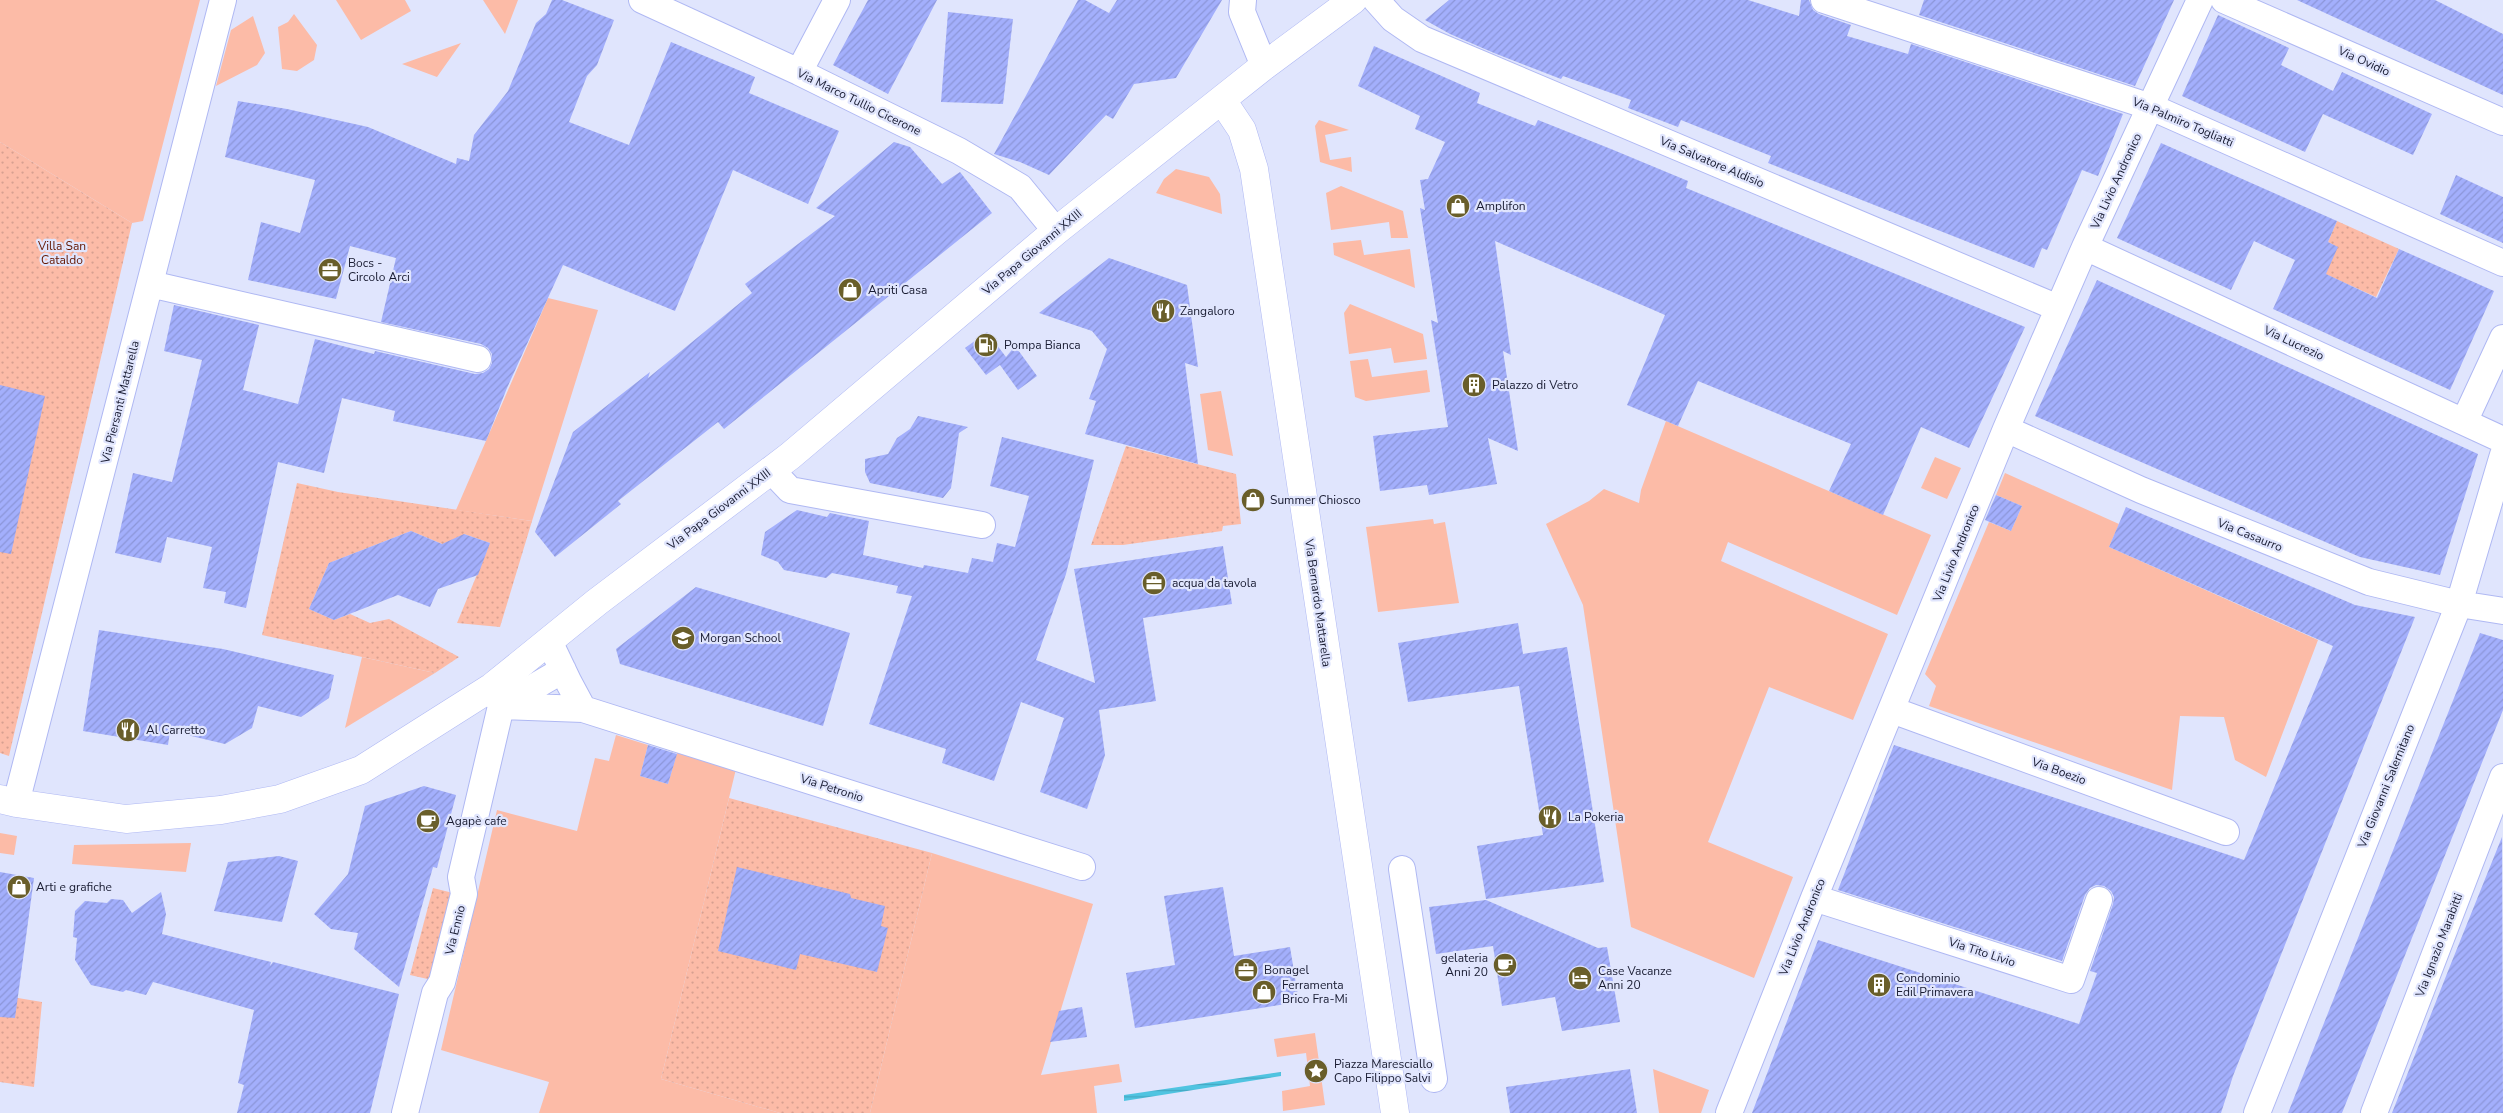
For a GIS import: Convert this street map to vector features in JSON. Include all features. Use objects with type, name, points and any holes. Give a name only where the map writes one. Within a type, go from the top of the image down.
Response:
[{"type":"street","name":"Via Piersanti Mattarella","points":[[8,801],[150,284],[223,0]]},
{"type":"street","name":"Via Marco Tullio Cicerone","points":[[642,0],[798,72],[959,151],[1020,187],[1056,231]]},
{"type":"street","points":[[798,72],[837,0]]},
{"type":"street","points":[[1243,0],[1242,12],[1264,66]]},
{"type":"street","name":"Via Papa Giovanni XXIII","points":[[8,801],[126,818],[221,810],[280,799],[361,770],[497,697],[550,640],[597,602],[772,470],[1056,231],[1264,66],[1353,0]]},
{"type":"street","name":"Via Salvatore Aldisio","points":[[1376,0],[1393,20],[1422,39],[2058,308]]},
{"type":"street","name":"Via Palmiro Togliatti","points":[[1824,0],[2151,106],[2503,263]]},
{"type":"street","name":"Via Livio Andronico","points":[[1730,1113],[1814,898],[2006,429],[2085,246],[2200,0]]},
{"type":"street","name":"Via Ovidio","points":[[2224,0],[2503,122]]},
{"type":"street","name":"Via Bernardo Mattarella","points":[[1222,100],[1242,130],[1254,169],[1395,1113]]},
{"type":"street","name":"Via Lucrezio","points":[[2085,246],[2503,440]]},
{"type":"street","points":[[150,284],[478,359]]},
{"type":"street","points":[[2464,422],[2503,338]]},
{"type":"street","name":"Via Casaurro","points":[[2006,429],[2141,490],[2369,582],[2458,604],[2503,612]]},
{"type":"street","name":"Via Giovanni Salernitano","points":[[2257,1113],[2458,604],[2503,455]]},
{"type":"street","points":[[772,470],[790,490],[982,525]]},
{"type":"street","points":[[550,640],[583,709]]},
{"type":"street","points":[[497,697],[563,670]]},
{"type":"street","name":"Via Petronio","points":[[497,697],[583,709],[1082,867]]},
{"type":"street","name":"Via Ennio","points":[[405,1113],[435,992],[442,982],[464,894],[461,877],[497,697]]},
{"type":"street","name":"Via Boezio","points":[[1892,710],[2226,832]]},
{"type":"street","name":"Via Ignazio Marabitti","points":[[2374,1113],[2503,777]]},
{"type":"street","points":[[1402,869],[1434,1079]]},
{"type":"street","name":"Via Tito Livio","points":[[1814,898],[2071,980],[2099,900]]},
{"type":"green space","points":[[0,0],[200,0],[143,221],[132,223],[0,142]]},
{"type":"green space","points":[[336,0],[405,0],[411,11],[361,40]]},
{"type":"green space","points":[[483,0],[518,0],[505,34]]},
{"type":"green space","points":[[294,14],[317,45],[314,60],[297,71],[282,69],[278,27],[288,22]]},
{"type":"green space","points":[[253,16],[265,53],[257,65],[216,86],[231,30]]},
{"type":"green space","points":[[461,43],[437,77],[402,64]]},
{"type":"green space","points":[[1319,120],[1349,130],[1325,135],[1330,160],[1351,157],[1352,172],[1320,162],[1315,126]]},
{"type":"green space","name":"Villa San Cataldo","points":[[0,142],[132,223],[9,756],[0,753]]},
{"type":"green space","points":[[1176,169],[1209,177],[1220,194],[1222,214],[1156,193],[1164,179]]},
{"type":"green space","points":[[1341,186],[1403,211],[1408,238],[1391,238],[1389,222],[1331,230],[1326,193]]},
{"type":"green space","points":[[2337,221],[2399,249],[2376,297],[2325,274],[2337,247],[2328,242]]},
{"type":"green space","points":[[1361,240],[1364,255],[1410,249],[1415,288],[1334,255],[1333,243]]},
{"type":"green space","points":[[548,298],[598,310],[532,521],[456,510]]},
{"type":"green space","points":[[1350,304],[1423,334],[1427,359],[1394,363],[1391,348],[1349,354],[1344,313]]},
{"type":"green space","points":[[1368,359],[1372,377],[1427,370],[1430,392],[1366,401],[1355,397],[1350,361]]},
{"type":"green space","points":[[1221,391],[1233,456],[1208,450],[1200,394]]},
{"type":"green space","points":[[1666,421],[1931,535],[1897,615],[1728,542],[1721,561],[1888,634],[1853,720],[1769,687],[1708,842],[1793,877],[1754,978],[1631,927],[1583,605],[1546,524],[1589,501],[1604,489],[1639,503],[1641,490]]},
{"type":"green space","points":[[1126,446],[1236,474],[1241,524],[1223,526],[1222,531],[1123,545],[1091,545]]},
{"type":"green space","points":[[1935,457],[1961,468],[1947,499],[1921,488]]},
{"type":"green space","points":[[2005,473],[2119,524],[2109,547],[2318,640],[2266,777],[2235,760],[2224,717],[2180,716],[2172,790],[1929,706],[1936,686],[1925,674],[1989,522],[2011,531],[2022,506],[1996,495]]},
{"type":"green space","points":[[297,483],[338,492],[532,521],[500,627],[457,623],[490,543],[464,534],[454,549],[411,531],[329,563],[309,609],[334,620],[350,614],[370,623],[389,619],[459,657],[435,673],[262,635]]},
{"type":"green space","points":[[1433,519],[1434,524],[1445,522],[1459,603],[1378,612],[1366,527]]},
{"type":"green space","points":[[362,657],[435,673],[345,728]]},
{"type":"green space","points":[[616,735],[648,745],[640,776],[668,784],[677,753],[736,769],[661,1079],[780,1113],[539,1113],[549,1082],[441,1050],[497,810],[577,831],[595,758],[609,761]]},
{"type":"green space","points":[[729,798],[932,853],[870,1113],[780,1113],[661,1079]]},
{"type":"green space","points":[[0,833],[17,836],[14,855],[0,853]]},
{"type":"green space","points":[[191,843],[186,872],[72,864],[74,845]]},
{"type":"green space","points":[[932,853],[1093,904],[1041,1075],[1119,1064],[1122,1082],[1094,1086],[1097,1113],[870,1113]]},
{"type":"green space","points":[[433,888],[453,893],[432,980],[410,975]]},
{"type":"green space","points":[[0,995],[42,1002],[34,1087],[0,1082]]},
{"type":"green space","points":[[1315,1033],[1325,1105],[1283,1111],[1282,1091],[1310,1086],[1306,1053],[1277,1057],[1274,1039]]},
{"type":"green space","points":[[1653,1069],[1709,1090],[1701,1113],[1659,1113]]},
{"type":"water","points":[[1281,1072],[1281,1076],[1124,1101],[1124,1095]]},
{"type":"building","points":[[552,0],[562,0],[614,20],[597,65],[587,76],[569,122],[629,145],[671,42],[755,77],[749,93],[839,131],[808,204],[733,170],[675,311],[563,265],[507,388],[486,441],[393,421],[395,411],[342,398],[324,473],[278,462],[246,608],[224,603],[226,592],[203,588],[212,547],[167,537],[161,563],[115,553],[133,473],[172,482],[202,360],[164,351],[174,305],[259,325],[243,390],[298,404],[315,339],[374,354],[375,351],[475,374],[483,373],[489,369],[492,363],[492,354],[488,348],[481,344],[381,322],[396,258],[350,246],[336,299],[248,280],[261,222],[300,233],[315,180],[225,157],[238,101],[287,109],[368,127],[456,164],[457,158],[469,161],[474,135],[508,91],[536,23],[546,14]]},
{"type":"building","points":[[868,0],[937,0],[888,94],[833,65]]},
{"type":"building","points":[[1078,0],[1085,0],[1109,13],[1117,0],[1222,0],[1176,78],[1134,84],[1113,119],[1106,115],[1049,175],[1020,162],[994,154]]},
{"type":"building","points":[[1449,0],[1748,0],[1799,16],[1801,0],[1809,0],[1813,10],[1819,14],[1851,25],[1847,36],[1908,54],[1911,44],[2123,114],[2098,176],[2082,170],[2047,250],[2042,248],[2034,268],[1768,163],[1771,156],[1681,120],[1678,127],[1628,108],[1631,100],[1563,76],[1561,79],[1494,53],[1450,34],[1425,20]]},
{"type":"building","points":[[1924,0],[2174,0],[2135,86],[1919,15]]},
{"type":"building","points":[[2297,0],[2435,0],[2503,34],[2503,95]]},
{"type":"building","points":[[948,12],[1013,19],[1003,104],[941,102]]},
{"type":"building","points":[[2218,15],[2289,48],[2281,65],[2333,91],[2342,72],[2432,114],[2413,155],[2323,114],[2305,152],[2182,96]]},
{"type":"building","points":[[1374,46],[1480,93],[1477,103],[1535,126],[1538,120],[1611,149],[1688,181],[1686,188],[2025,327],[1969,448],[1921,427],[1883,515],[1829,491],[1851,444],[1698,381],[1678,426],[1627,405],[1665,315],[1495,241],[1511,355],[1503,351],[1518,451],[1488,438],[1497,484],[1429,495],[1427,485],[1380,491],[1373,436],[1448,427],[1431,320],[1438,323],[1420,208],[1425,210],[1420,180],[1428,179],[1445,142],[1415,129],[1420,116],[1358,86]]},
{"type":"building","points":[[894,142],[910,147],[942,184],[960,172],[992,213],[724,429],[718,422],[618,501],[621,504],[555,557],[535,532],[573,432],[650,372],[648,378],[752,293],[745,284],[835,216],[816,208]]},
{"type":"building","points":[[2161,143],[2337,221],[2328,242],[2338,247],[2326,274],[2377,298],[2399,249],[2494,291],[2450,390],[2273,309],[2295,260],[2254,241],[2231,290],[2117,238]]},
{"type":"building","points":[[2456,175],[2503,197],[2503,243],[2440,214]]},
{"type":"building","points":[[1109,258],[1187,285],[1198,367],[1185,363],[1198,464],[1085,434],[1096,401],[1089,399],[1107,349],[1092,331],[1039,313]]},
{"type":"building","points":[[2097,280],[2478,454],[2440,575],[2360,557],[2035,416]]},
{"type":"building","points":[[987,332],[1006,357],[1015,346],[1037,376],[1018,390],[1000,365],[986,375],[965,348]]},
{"type":"building","points":[[0,385],[45,396],[11,554],[0,552]]},
{"type":"building","points":[[918,416],[968,427],[959,433],[951,488],[943,498],[870,483],[865,472],[865,459],[888,454],[897,438],[910,429]]},
{"type":"building","points":[[1002,437],[1094,460],[1066,574],[1036,660],[1095,683],[1074,569],[1223,546],[1232,604],[1143,618],[1156,701],[1099,710],[1105,755],[1087,809],[1040,792],[1064,718],[1021,702],[994,781],[942,763],[946,749],[869,724],[912,596],[896,593],[898,586],[832,573],[826,578],[784,570],[778,562],[761,555],[765,532],[797,510],[827,517],[830,513],[869,521],[863,555],[923,568],[924,565],[968,573],[972,558],[993,562],[997,543],[1015,547],[1029,496],[990,486]]},
{"type":"building","points":[[1996,495],[2022,506],[2011,531],[1985,520]]},
{"type":"building","points":[[2126,507],[2355,605],[2415,617],[2233,1076],[2221,1113],[1752,1113],[1818,940],[2079,1024],[2097,973],[2090,971],[2113,904],[2114,897],[2111,891],[2104,886],[2096,885],[2090,888],[2085,895],[2062,961],[1838,890],[1894,745],[2244,860],[2333,646],[2109,547]]},
{"type":"building","points":[[411,531],[442,544],[464,534],[490,543],[478,575],[438,589],[430,607],[398,595],[334,620],[309,609],[329,563]]},
{"type":"building","points":[[696,587],[850,633],[823,726],[620,664],[616,649]]},
{"type":"building","points":[[1518,623],[1523,654],[1567,647],[1604,882],[1486,899],[1477,846],[1543,835],[1519,686],[1408,702],[1398,643]]},
{"type":"building","points":[[99,630],[223,649],[334,675],[329,698],[301,717],[258,706],[252,728],[225,744],[170,731],[168,745],[83,731]]},
{"type":"building","points":[[2480,633],[2503,640],[2503,710],[2342,1113],[2288,1113]]},
{"type":"building","points":[[648,745],[677,754],[668,784],[640,776]]},
{"type":"building","points":[[424,786],[456,795],[437,868],[433,867],[399,987],[354,949],[358,933],[331,929],[314,914],[348,874],[365,806]]},
{"type":"building","points":[[2502,837],[2503,1113],[2392,1113],[2450,966]]},
{"type":"building","points":[[279,856],[298,861],[282,922],[214,911],[228,862]]},
{"type":"building","points":[[737,867],[850,894],[851,898],[885,906],[881,926],[888,928],[877,972],[800,954],[796,970],[718,951]]},
{"type":"building","points":[[0,872],[34,878],[15,1018],[0,1017]]},
{"type":"building","points":[[1223,887],[1234,956],[1290,947],[1299,1002],[1135,1028],[1126,973],[1175,965],[1164,896]]},
{"type":"building","points":[[161,892],[166,914],[162,934],[271,962],[270,966],[273,962],[399,994],[370,1113],[237,1113],[244,1085],[238,1083],[254,1010],[153,982],[146,995],[91,985],[75,960],[77,938],[73,937],[75,911],[85,901],[107,903],[111,899],[123,900],[132,913]]},
{"type":"building","points":[[1486,900],[1598,948],[1607,947],[1620,1022],[1562,1031],[1555,997],[1502,1006],[1493,946],[1436,954],[1429,907]]},
{"type":"building","points":[[1082,1007],[1087,1037],[1050,1042],[1059,1011]]},
{"type":"building","points":[[1630,1069],[1637,1113],[1510,1113],[1506,1087]]},
{"type":"place","name":"Amplifon","points":[[1458,206]]},
{"type":"place","name":"Bocs - Circolo Arci","points":[[330,270]]},
{"type":"place","name":"Apriti Casa","points":[[850,290]]},
{"type":"place","name":"Zangaloro","points":[[1163,311]]},
{"type":"place","name":"Pompa Bianca","points":[[986,345]]},
{"type":"place","name":"Palazzo di Vetro","points":[[1474,385]]},
{"type":"place","name":"Summer Chiosco","points":[[1253,500]]},
{"type":"place","name":"acqua da tavola","points":[[1154,583]]},
{"type":"place","name":"Morgan School","points":[[683,638]]},
{"type":"place","name":"Al Carretto","points":[[128,730]]},
{"type":"place","name":"La Pokeria","points":[[1550,817]]},
{"type":"place","name":"Agapè cafe","points":[[428,821]]},
{"type":"place","name":"Arti e grafiche","points":[[19,887]]},
{"type":"place","name":"gelateria Anni 20","points":[[1505,965]]},
{"type":"place","name":"Bonagel","points":[[1246,970]]},
{"type":"place","name":"Case Vacanze Anni 20","points":[[1580,978]]},
{"type":"place","name":"Condominio Edil Primavera","points":[[1879,985]]},
{"type":"place","name":"Ferramenta Brico Fra-Mi","points":[[1264,992]]},
{"type":"place","name":"Piazza Maresciallo Capo Filippo Salvi","points":[[1316,1071]]}]
